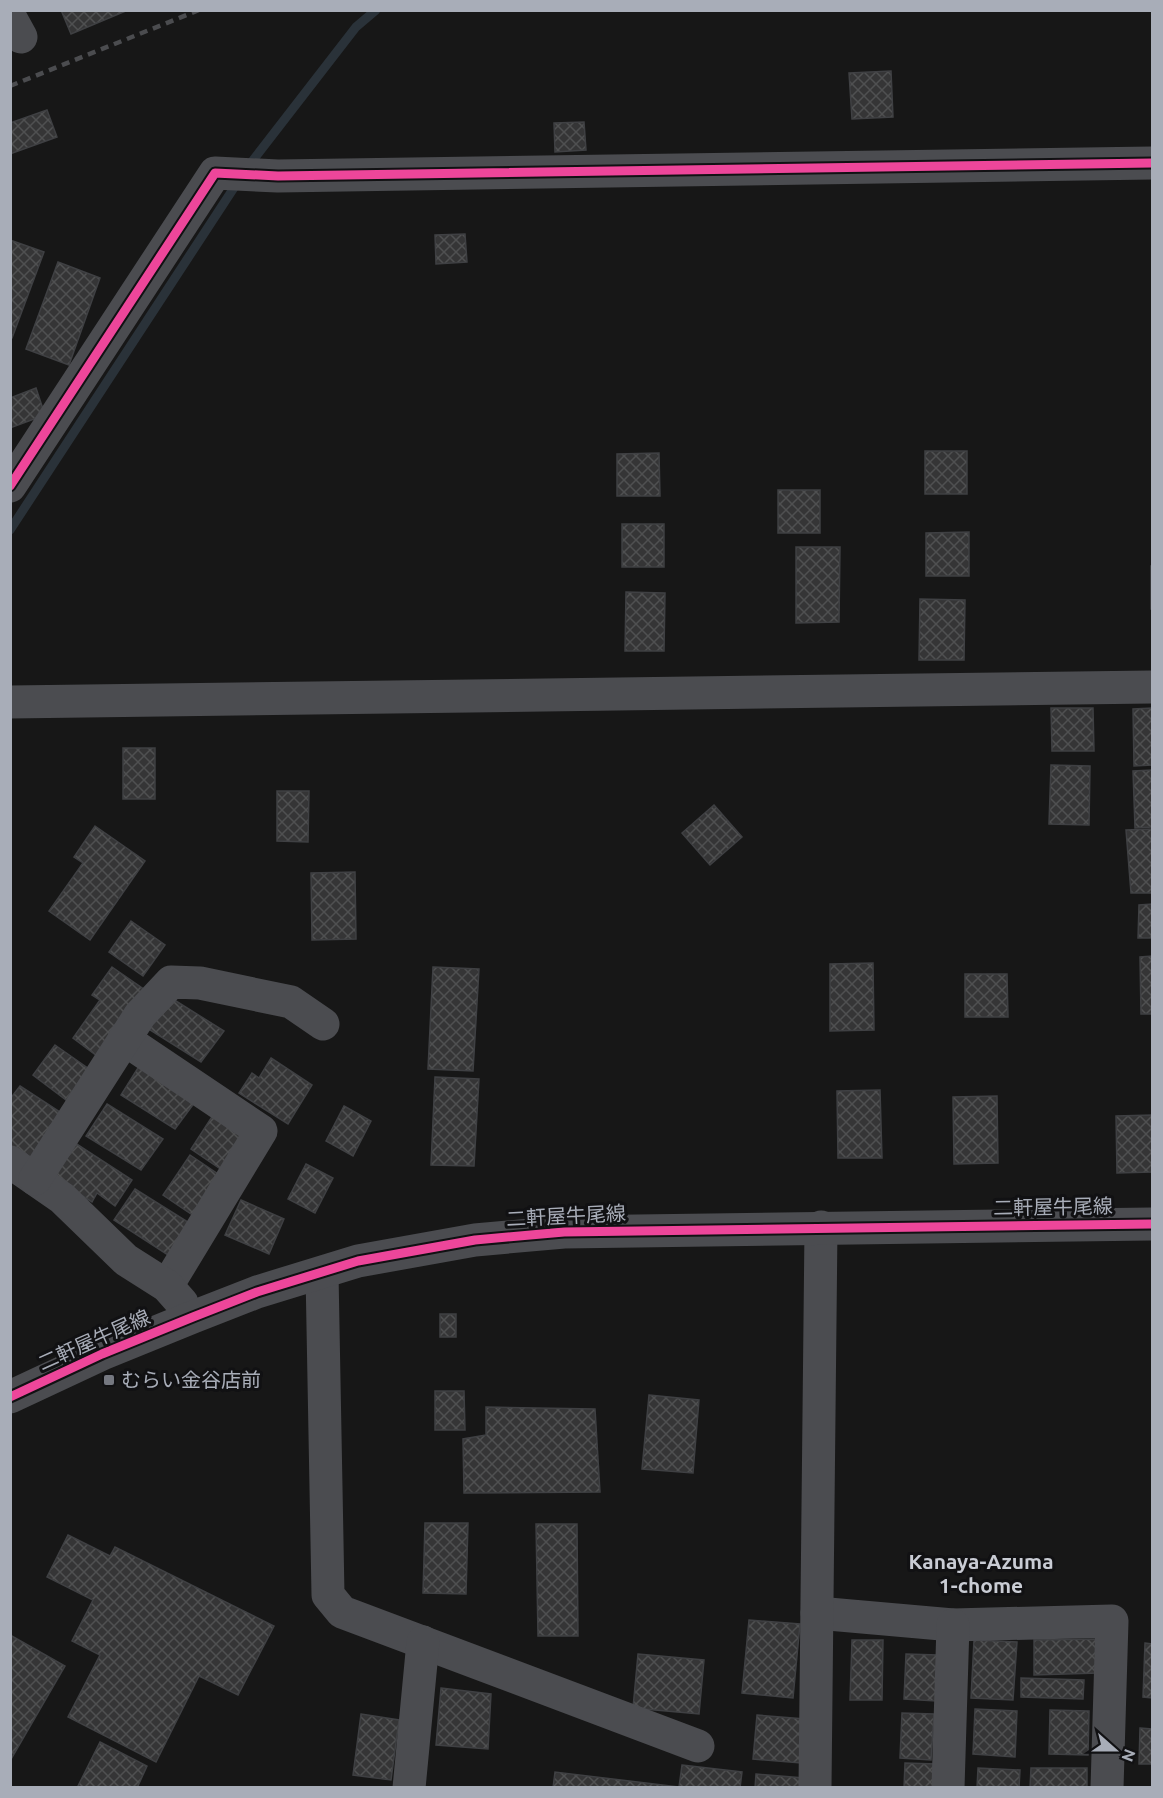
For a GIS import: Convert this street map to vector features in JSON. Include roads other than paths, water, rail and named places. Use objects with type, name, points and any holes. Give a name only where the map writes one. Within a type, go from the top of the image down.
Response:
[{"type":"street","points":[[10,486],[215,173],[278,176],[1152,164]]},
{"type":"street","points":[[10,702],[1152,687]]},
{"type":"street","points":[[193,1317],[167,1286],[126,1260],[62,1198],[23,1171],[124,1040],[140,1015],[171,982],[200,983],[291,1002],[323,1024]]},
{"type":"street","points":[[124,1040],[261,1131],[167,1286]]},
{"type":"street","name":"二軒屋牛尾線","points":[[10,1397],[102,1354],[257,1292],[358,1261],[475,1240],[564,1232],[1152,1224]]},
{"type":"street","points":[[815,1788],[821,1227]]},
{"type":"street","points":[[322,1273],[328,1595],[342,1612],[698,1746]]},
{"type":"street","points":[[817,1613],[954,1625],[1112,1621],[1107,1788]]},
{"type":"street","points":[[948,1788],[954,1625]]},
{"type":"street","points":[[409,1788],[423,1642]]},
{"type":"waterway","points":[[247,168],[356,27],[376,10]]},
{"type":"waterway","points":[[10,530],[239,180]]},
{"type":"railway","points":[[10,86],[199,10]]},
{"type":"place","name":"むらい金谷店前","points":[[109,1380]]},
{"type":"district","name":"Kanaya-Azuma 1-chome","points":[[981,1574]]}]
